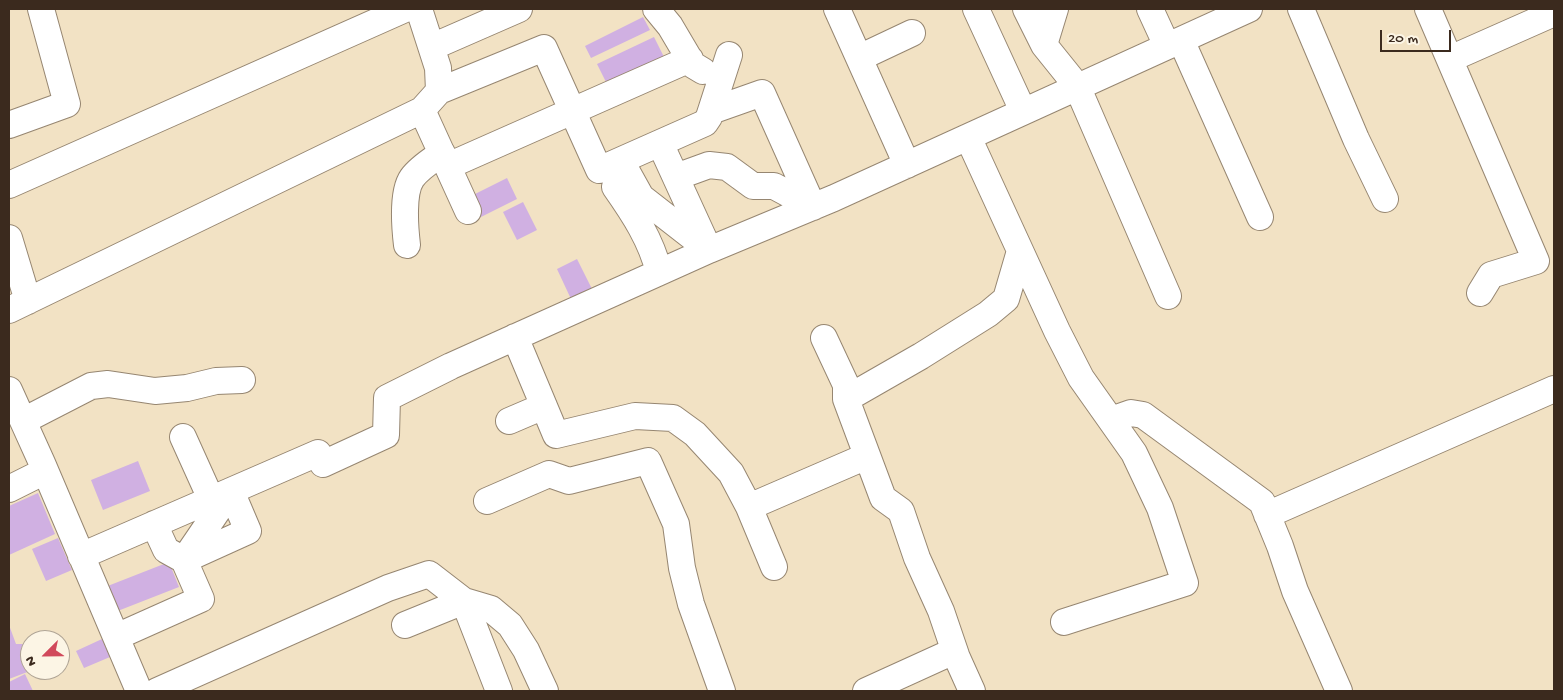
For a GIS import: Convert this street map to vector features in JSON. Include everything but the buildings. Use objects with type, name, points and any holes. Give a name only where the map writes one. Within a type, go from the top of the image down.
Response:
[{"type":"street","points":[[9,125],[67,104],[41,9]]},
{"type":"street","points":[[9,184],[405,9]]},
{"type":"street","points":[[419,9],[438,68],[431,100],[445,159],[468,211]]},
{"type":"street","points":[[432,47],[519,9]]},
{"type":"street","points":[[656,9],[670,26],[693,64],[719,82]]},
{"type":"street","points":[[837,9],[907,165]]},
{"type":"street","points":[[976,9],[1023,111]]},
{"type":"street","points":[[1026,9],[1044,45],[1077,86],[1168,296]]},
{"type":"street","points":[[1044,45],[1055,9]]},
{"type":"street","points":[[1150,9],[1174,43],[1260,217]]},
{"type":"street","points":[[81,556],[318,452],[323,464],[386,435],[387,398],[451,366],[659,272],[907,165],[1249,9]]},
{"type":"street","points":[[1301,9],[1356,139],[1385,199]]},
{"type":"street","points":[[1428,9],[1545,257],[1491,274],[1480,293]]},
{"type":"street","points":[[1450,59],[1554,13]]},
{"type":"street","points":[[859,58],[912,33]]},
{"type":"street","points":[[9,238],[18,306],[431,100],[544,48],[572,111],[610,165],[641,198],[709,250]]},
{"type":"street","points":[[610,165],[705,123],[711,111],[729,55]]},
{"type":"street","points":[[407,245],[404,226],[405,203],[411,179],[426,165],[572,111],[690,59]]},
{"type":"street","points":[[711,111],[762,93],[813,207]]},
{"type":"street","points":[[968,137],[1081,378],[1134,452],[1160,508],[1185,584],[1064,622]]},
{"type":"street","points":[[660,143],[709,250]]},
{"type":"street","points":[[610,165],[615,186],[643,229],[655,253],[659,272]]},
{"type":"street","points":[[676,177],[709,165],[727,167],[753,186],[774,186],[813,207]]},
{"type":"street","points":[[846,399],[921,356],[988,314],[1006,299],[1020,251]]},
{"type":"street","points":[[1010,289],[1040,294]]},
{"type":"street","points":[[515,337],[556,435],[635,416],[673,418],[695,434],[731,472],[749,507],[774,568]]},
{"type":"street","points":[[824,338],[846,385],[846,399],[883,498],[901,511],[917,558],[941,611],[956,655],[972,691]]},
{"type":"street","points":[[23,421],[91,386],[108,384],[155,391],[187,388],[216,381],[242,380]]},
{"type":"street","points":[[1267,515],[1554,388]]},
{"type":"street","points":[[9,390],[140,691]]},
{"type":"street","points":[[509,421],[544,406]]},
{"type":"street","points":[[1111,420],[1131,413],[1143,415],[1262,502],[1280,546],[1295,591],[1339,691]]},
{"type":"street","points":[[183,438],[221,495],[248,531],[184,560]]},
{"type":"street","points":[[749,507],[867,456]]},
{"type":"street","points":[[487,501],[549,474],[569,481],[648,461],[676,524],[682,568],[691,604],[722,691]]},
{"type":"street","points":[[9,489],[45,471]]},
{"type":"street","points":[[184,560],[221,495]]},
{"type":"street","points":[[116,637],[201,600],[184,560],[166,550],[154,524]]},
{"type":"street","points":[[157,691],[388,588],[429,574],[464,601],[491,609],[510,625],[526,650],[537,689]]},
{"type":"street","points":[[388,588],[409,633],[464,601]]},
{"type":"street","points":[[464,601],[500,691]]},
{"type":"street","points":[[866,691],[954,651],[956,655]]}]
